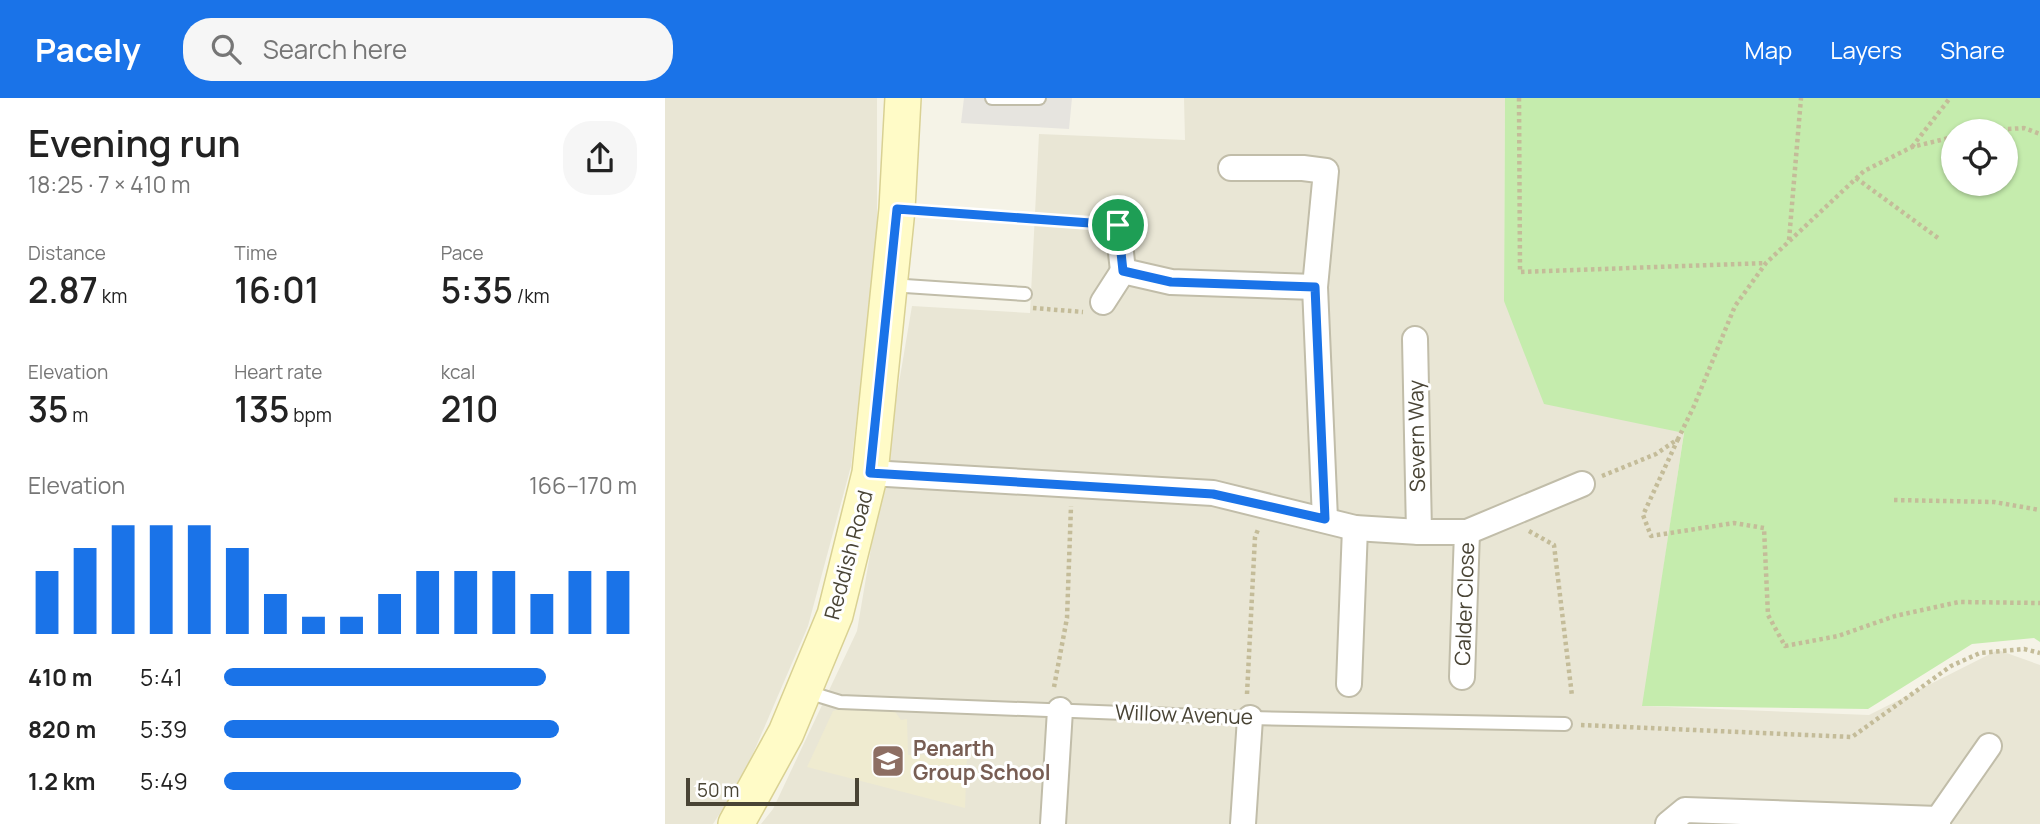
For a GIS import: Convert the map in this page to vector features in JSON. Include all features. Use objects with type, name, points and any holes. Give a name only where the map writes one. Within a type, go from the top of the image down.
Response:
[{"type":"main road","name":"Reddish Road","points":[[736,824],[786,733],[835,615],[870,473],[897,209],[903,98]]},
{"type":"street","points":[[1231,168],[1304,168],[1326,171],[1315,287],[1325,519]]},
{"type":"street","points":[[1103,302],[1123,271],[1118,225]]},
{"type":"street","points":[[1123,271],[1171,282],[1315,287]]},
{"type":"street","name":"Severn Way","points":[[1415,339],[1419,532]]},
{"type":"street","points":[[870,473],[1213,494],[1355,528],[1419,532],[1467,532],[1582,484]]},
{"type":"street","points":[[1349,684],[1355,528]]},
{"type":"street","name":"Calder Close","points":[[1462,677],[1467,532]]},
{"type":"street","points":[[1053,824],[1057,699]]},
{"type":"street","points":[[1243,824],[1248,706]]},
{"type":"street","points":[[1668,824],[1685,810],[1938,822],[1989,746]]},
{"type":"lane","points":[[992,98],[1039,98]]},
{"type":"lane","points":[[890,285],[1025,294]]},
{"type":"lane","name":"Willow Avenue","points":[[804,691],[840,702],[1057,699],[1248,706],[1565,724]]},
{"type":"path","points":[[1519,98],[1520,272],[1766,262]]},
{"type":"path","points":[[1789,241],[1801,98]]},
{"type":"path","points":[[1912,147],[1950,98]]},
{"type":"path","points":[[2018,128],[2040,134]]},
{"type":"path","points":[[1941,140],[1912,147],[1864,171],[1766,262],[1735,306],[1694,406],[1643,515],[1651,536],[1734,523],[1764,528],[1768,615],[1786,646],[1838,636],[1895,616],[1959,602],[2040,603]]},
{"type":"path","points":[[1856,178],[1938,238]]},
{"type":"path","points":[[897,209],[1118,225]]},
{"type":"path","points":[[1582,484],[1656,454],[1678,439]]},
{"type":"path","points":[[1057,699],[1067,618],[1072,484]]},
{"type":"path","points":[[1894,500],[1994,502],[2040,510]]},
{"type":"path","points":[[1248,706],[1255,537],[1267,506]]},
{"type":"path","points":[[1504,517],[1554,545],[1572,696]]},
{"type":"path","points":[[1565,724],[1852,737],[1951,666],[1980,653],[2024,649],[2040,653]]},
{"type":"shaded area","points":[[665,98],[877,98],[877,240],[851,466],[808,626],[742,779],[713,824],[665,824]]},
{"type":"shaded area","points":[[964,98],[1072,98],[1069,129],[961,123]]},
{"type":"shaded area","points":[[1184,98],[1505,98],[1504,301],[1684,432],[1643,706],[1869,715],[1998,650],[2040,665],[2040,824],[761,824],[773,809],[857,631],[912,306],[1030,313],[1039,134],[1185,140]]},
{"type":"shaded area","name":"Penarth Group School","points":[[843,708],[894,710],[901,720],[907,719],[908,755],[967,754],[965,808],[807,767],[833,711]]},
{"type":"green space","points":[[1505,98],[2040,98],[2040,642],[2034,638],[1972,644],[1868,709],[1642,706],[1684,433],[1544,404],[1504,301]]},
{"type":"place","name":"Penarth Group School","points":[[888,761]]},
{"type":"route","points":[[897,209],[1118,225],[1123,271],[1171,282],[1315,287],[1325,519],[1213,494],[870,473],[897,209]]}]
